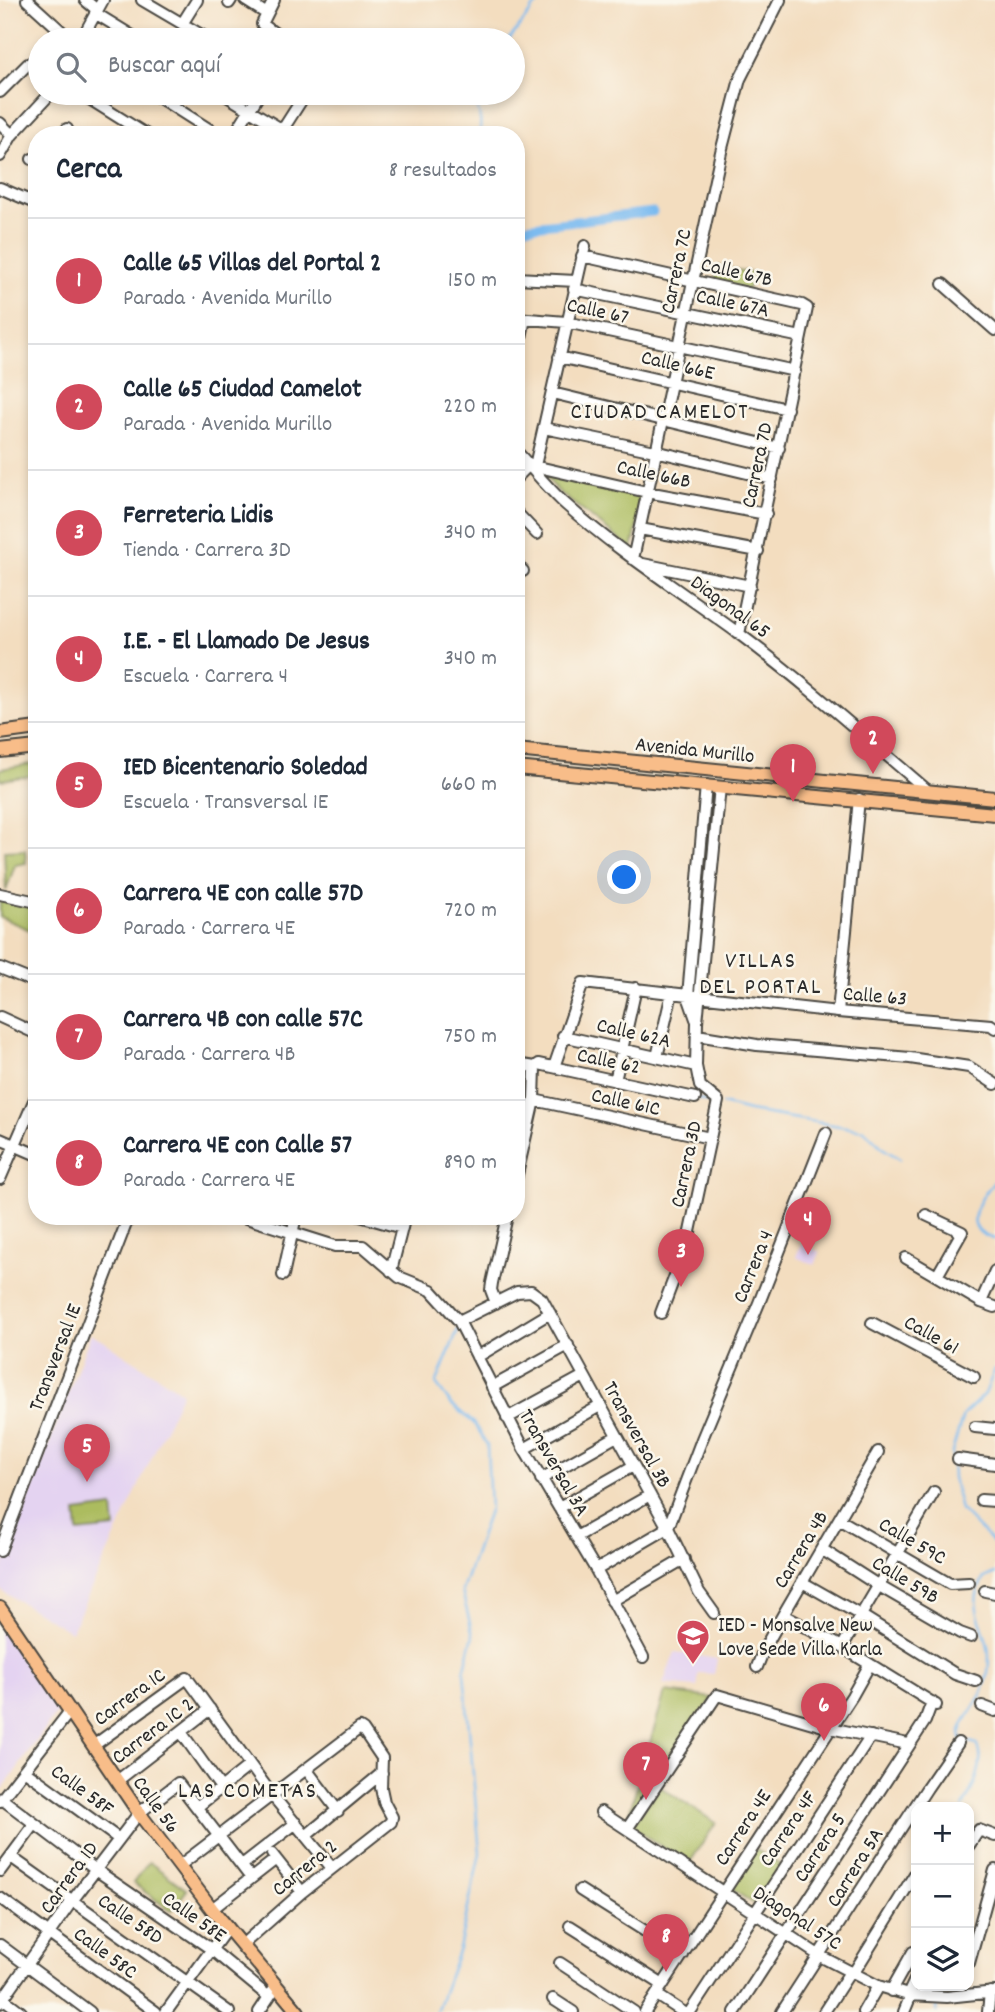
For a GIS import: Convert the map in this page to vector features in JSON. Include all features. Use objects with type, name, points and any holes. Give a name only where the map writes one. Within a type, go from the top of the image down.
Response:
[{"type":"main road","points":[[0,733],[28,729]]},
{"type":"main road","points":[[0,751],[28,748]]},
{"type":"main road","name":"Avenida Murillo","points":[[525,751],[995,797]]},
{"type":"main road","name":"Avenida Murillo","points":[[525,769],[995,814]]},
{"type":"main road","name":"Calle 56","points":[[0,1608],[139,1813],[242,1945],[273,1992],[298,2012]]},
{"type":"street","points":[[27,0],[58,28]]},
{"type":"street","points":[[85,0],[96,12],[121,28]]},
{"type":"street","points":[[87,28],[103,0]]},
{"type":"street","points":[[142,0],[187,28]]},
{"type":"street","points":[[182,24],[197,0]]},
{"type":"street","points":[[245,0],[267,14]]},
{"type":"street","points":[[268,28],[262,24],[275,0]]},
{"type":"street","name":"Carrera 7C","points":[[636,561],[662,418],[740,79],[780,0]]},
{"type":"street","points":[[0,92],[28,64]]},
{"type":"street","points":[[0,156],[12,135],[40,105]]},
{"type":"street","points":[[99,105],[133,126]]},
{"type":"street","points":[[171,105],[204,126]]},
{"type":"street","points":[[242,105],[277,126]]},
{"type":"street","points":[[240,126],[253,105]]},
{"type":"street","points":[[290,126],[300,105]]},
{"type":"street","points":[[0,122],[12,135]]},
{"type":"street","points":[[0,188],[28,200]]},
{"type":"street","name":"Calle 67B","points":[[575,285],[584,251],[802,305]]},
{"type":"street","name":"Calle 67A","points":[[525,279],[575,285],[801,337]]},
{"type":"street","points":[[943,284],[995,330]]},
{"type":"street","points":[[525,472],[532,467],[544,428],[575,285]]},
{"type":"street","name":"Carrera 7D","points":[[739,635],[807,312],[807,308],[802,305]]},
{"type":"street","name":"Calle 67","points":[[525,318],[566,322],[795,371]]},
{"type":"street","name":"Calle 66E","points":[[559,357],[787,409]]},
{"type":"street","points":[[552,393],[779,448]]},
{"type":"street","points":[[544,428],[772,479]]},
{"type":"street","name":"Diagonal 65","points":[[525,460],[561,500],[636,561],[739,635],[835,711],[927,790]]},
{"type":"street","name":"Calle 66B","points":[[532,467],[766,514]]},
{"type":"street","points":[[525,521],[537,534]]},
{"type":"street","points":[[640,529],[758,551]]},
{"type":"street","points":[[636,561],[750,586]]},
{"type":"street","points":[[696,1066],[697,1022],[694,996],[706,785]]},
{"type":"street","points":[[694,996],[720,787]]},
{"type":"street","points":[[838,1012],[859,799]]},
{"type":"street","points":[[701,839],[715,841]]},
{"type":"street","points":[[0,894],[28,900]]},
{"type":"street","points":[[0,968],[28,979]]},
{"type":"street","name":"Calle 63","points":[[563,1036],[583,983],[838,1012],[991,1025],[995,1028]]},
{"type":"street","points":[[615,1081],[636,988]]},
{"type":"street","points":[[657,1057],[671,993]]},
{"type":"street","points":[[0,1017],[28,1030]]},
{"type":"street","points":[[696,1035],[757,1045],[946,1063],[969,1067],[995,1084]]},
{"type":"street","points":[[554,1068],[563,1036]]},
{"type":"street","name":"Calle 62A","points":[[563,1036],[696,1066]]},
{"type":"street","name":"Calle 62","points":[[525,1065],[535,1067],[539,1064],[695,1098]]},
{"type":"street","name":"Carrera 3D","points":[[661,1313],[685,1250],[718,1104],[700,1086],[696,1066]]},
{"type":"street","points":[[525,1140],[534,1100],[535,1067]]},
{"type":"street","name":"Calle 61C","points":[[534,1100],[710,1138]]},
{"type":"street","points":[[0,1179],[28,1114]]},
{"type":"street","name":"Carrera 4","points":[[668,1528],[826,1133]]},
{"type":"street","points":[[0,1139],[28,1151]]},
{"type":"street","points":[[926,1214],[962,1232],[937,1276]]},
{"type":"street","name":"Transversal 1E","points":[[0,1551],[126,1225]]},
{"type":"street","points":[[270,1225],[335,1246],[363,1246],[391,1271],[402,1225]]},
{"type":"street","points":[[283,1275],[295,1225]]},
{"type":"street","points":[[458,1321],[496,1303],[491,1290],[505,1225]]},
{"type":"street","points":[[905,1258],[981,1302],[995,1307]]},
{"type":"street","name":"Transversal 3A","points":[[391,1271],[407,1281],[431,1290],[458,1321],[541,1479],[596,1570],[643,1657]]},
{"type":"street","points":[[981,1302],[995,1271]]},
{"type":"street","name":"Transversal 3B","points":[[496,1303],[517,1292],[531,1291],[542,1299],[668,1528],[699,1592],[715,1613]]},
{"type":"street","points":[[477,1357],[550,1313]]},
{"type":"street","name":"Calle 61","points":[[872,1323],[944,1364],[974,1377]]},
{"type":"street","points":[[492,1387],[568,1345]]},
{"type":"street","points":[[508,1418],[584,1376]]},
{"type":"street","points":[[524,1448],[600,1406]]},
{"type":"street","points":[[975,1427],[995,1429]]},
{"type":"street","points":[[541,1479],[617,1436]]},
{"type":"street","name":"Carrera 4B","points":[[757,1667],[764,1648],[878,1452]]},
{"type":"street","points":[[958,1459],[995,1464]]},
{"type":"street","points":[[559,1508],[633,1466]]},
{"type":"street","points":[[842,1647],[934,1492]]},
{"type":"street","points":[[576,1537],[650,1495]]},
{"type":"street","points":[[981,1500],[995,1501]]},
{"type":"street","name":"Calle 59C","points":[[840,1521],[950,1584],[969,1583]]},
{"type":"street","points":[[596,1570],[668,1528]]},
{"type":"street","name":"Calle 59B","points":[[823,1550],[879,1586],[971,1637]]},
{"type":"street","points":[[612,1601],[684,1559]]},
{"type":"street","points":[[802,1583],[862,1616],[956,1674],[976,1681]]},
{"type":"street","points":[[783,1615],[870,1664]]},
{"type":"street","name":"Carrera 5","points":[[735,2012],[925,1721],[934,1703],[870,1664]]},
{"type":"street","name":"Carrera 4E","points":[[645,2012],[870,1664]]},
{"type":"street","name":"Carrera 1C","points":[[93,1746],[187,1678],[210,1710]]},
{"type":"street","points":[[627,1829],[717,1695],[830,1728],[908,1744]]},
{"type":"street","points":[[982,1706],[995,1711]]},
{"type":"street","points":[[210,1710],[272,1795],[332,1868]]},
{"type":"street","name":"Carrera 1C 2","points":[[117,1781],[210,1710]]},
{"type":"street","points":[[70,1711],[1,1800],[96,1870]]},
{"type":"street","points":[[179,1866],[360,1728],[382,1758],[382,1773],[307,1835]]},
{"type":"street","points":[[181,1732],[221,1788]]},
{"type":"street","name":"Carrera 4F","points":[[690,2012],[871,1736]]},
{"type":"street","name":"Carrera 5A","points":[[782,2012],[958,1743]]},
{"type":"street","points":[[250,1765],[197,1807],[251,1878]]},
{"type":"street","points":[[306,1769],[338,1811]]},
{"type":"street","name":"Calle 58F","points":[[24,1770],[119,1839]]},
{"type":"street","name":"Carrera 2","points":[[242,1945],[302,1892],[391,1822],[392,1817],[384,1802],[381,1788],[382,1773]]},
{"type":"street","name":"Carrera 1D","points":[[1,1999],[139,1813],[178,1783],[197,1807]]},
{"type":"street","name":"Diagonal 57C","points":[[601,1812],[820,1956],[878,1986],[909,1995],[962,1991],[993,1992]]},
{"type":"street","points":[[242,1865],[296,1822]]},
{"type":"street","points":[[0,1871],[34,1825]]},
{"type":"street","points":[[974,1838],[979,1830],[995,1836]]},
{"type":"street","points":[[266,1846],[302,1892]]},
{"type":"street","name":"Calle 58D","points":[[11,1857],[229,2012]]},
{"type":"street","points":[[212,1909],[276,1859]]},
{"type":"street","name":"Calle 58E","points":[[96,1870],[273,1992]]},
{"type":"street","points":[[974,1945],[995,1870]]},
{"type":"street","points":[[824,2012],[911,1880]]},
{"type":"street","points":[[580,1890],[682,1955]]},
{"type":"street","name":"Calle 58C","points":[[0,1898],[156,2012]]},
{"type":"street","points":[[570,1926],[660,1990],[683,2012]]},
{"type":"street","points":[[166,2012],[228,1927]]},
{"type":"street","points":[[0,1945],[90,2012]]},
{"type":"street","points":[[891,1991],[911,1956]]},
{"type":"street","points":[[561,1963],[634,2012]]},
{"type":"street","points":[[863,2012],[878,1986]]},
{"type":"street","points":[[904,2012],[911,1990]]},
{"type":"street","points":[[259,2012],[273,1992]]},
{"type":"street","points":[[988,2012],[993,1992]]},
{"type":"street","points":[[1,1999],[21,2012]]},
{"type":"street","points":[[553,1999],[573,2012]]},
{"type":"shaded area","points":[[801,1244],[820,1252],[815,1265],[796,1257]]},
{"type":"shaded area","points":[[91,1333],[182,1392],[71,1632],[0,1590],[0,1573]]},
{"type":"shaded area","points":[[0,1622],[19,1646],[59,1709],[0,1793]]},
{"type":"shaded area","name":"IED - Monsalve New Love Sede Villa Karla","points":[[675,1652],[717,1659],[714,1674],[699,1673],[697,1687],[663,1684]]},
{"type":"green space","points":[[718,266],[752,273],[748,290],[714,282]]},
{"type":"green space","points":[[542,473],[644,494],[632,549],[560,493]]},
{"type":"green space","points":[[28,764],[28,776],[0,780],[0,769]]},
{"type":"green space","points":[[25,850],[26,863],[15,865],[6,891],[4,851]]},
{"type":"green space","points":[[0,901],[28,907],[28,929],[0,917]]},
{"type":"green space","points":[[113,1507],[115,1528],[78,1532],[76,1512]]},
{"type":"green space","points":[[665,1692],[713,1698],[631,1818],[627,1820]]},
{"type":"green space","points":[[659,1786],[716,1823],[688,1865],[632,1826]]},
{"type":"green space","points":[[755,1849],[782,1866],[756,1905],[730,1888]]},
{"type":"green space","points":[[149,1862],[187,1890],[171,1911],[133,1883]]},
{"type":"waterway","points":[[518,28],[535,6],[545,0]]},
{"type":"waterway","points":[[476,105],[480,126]]},
{"type":"waterway","points":[[525,227],[653,212]]},
{"type":"waterway","points":[[525,1091],[530,1092]]},
{"type":"waterway","points":[[698,1099],[712,1103]]},
{"type":"waterway","points":[[722,1104],[864,1130],[884,1149],[900,1159]]},
{"type":"waterway","points":[[995,1181],[975,1214],[977,1229],[995,1239]]},
{"type":"waterway","points":[[436,2012],[459,1949],[480,1853],[464,1672],[473,1635],[462,1591],[490,1508],[487,1445],[475,1424],[451,1404],[436,1384],[459,1327]]},
{"type":"waterway","points":[[995,1369],[985,1394],[963,1415],[952,1452],[953,1478],[961,1510],[995,1545]]},
{"type":"waterway","points":[[966,1802],[977,1776],[980,1751],[977,1744],[962,1740],[960,1734],[985,1686],[989,1665],[988,1646],[976,1599],[984,1578],[995,1573]]},
{"type":"waterway","points":[[937,2012],[938,2000]]},
{"type":"place","name":"Calle 65 Ciudad Camelot","points":[[873,774]]},
{"type":"place","name":"Calle 65 Villas del Portal 2","points":[[793,802]]},
{"type":"place","name":"I.E. - El Llamado De Jesus","points":[[808,1255]]},
{"type":"place","name":"Ferreteria Lidis","points":[[681,1287]]},
{"type":"place","name":"IED Bicentenario Soledad","points":[[87,1482]]},
{"type":"place","name":"IED - Monsalve New Love Sede Villa Karla","points":[[693,1666]]},
{"type":"place","name":"Carrera 4E con calle 57D","points":[[824,1741]]},
{"type":"place","name":"Carrera 4B con calle 57C","points":[[646,1800]]},
{"type":"place","name":"Carrera 4E con Calle 57","points":[[666,1972]]},
{"type":"district","name":"CIUDAD CAMELOT","points":[[660,410]]},
{"type":"district","name":"VILLAS DEL PORTAL","points":[[761,972]]},
{"type":"district","name":"LAS COMETAS","points":[[248,1789]]}]
